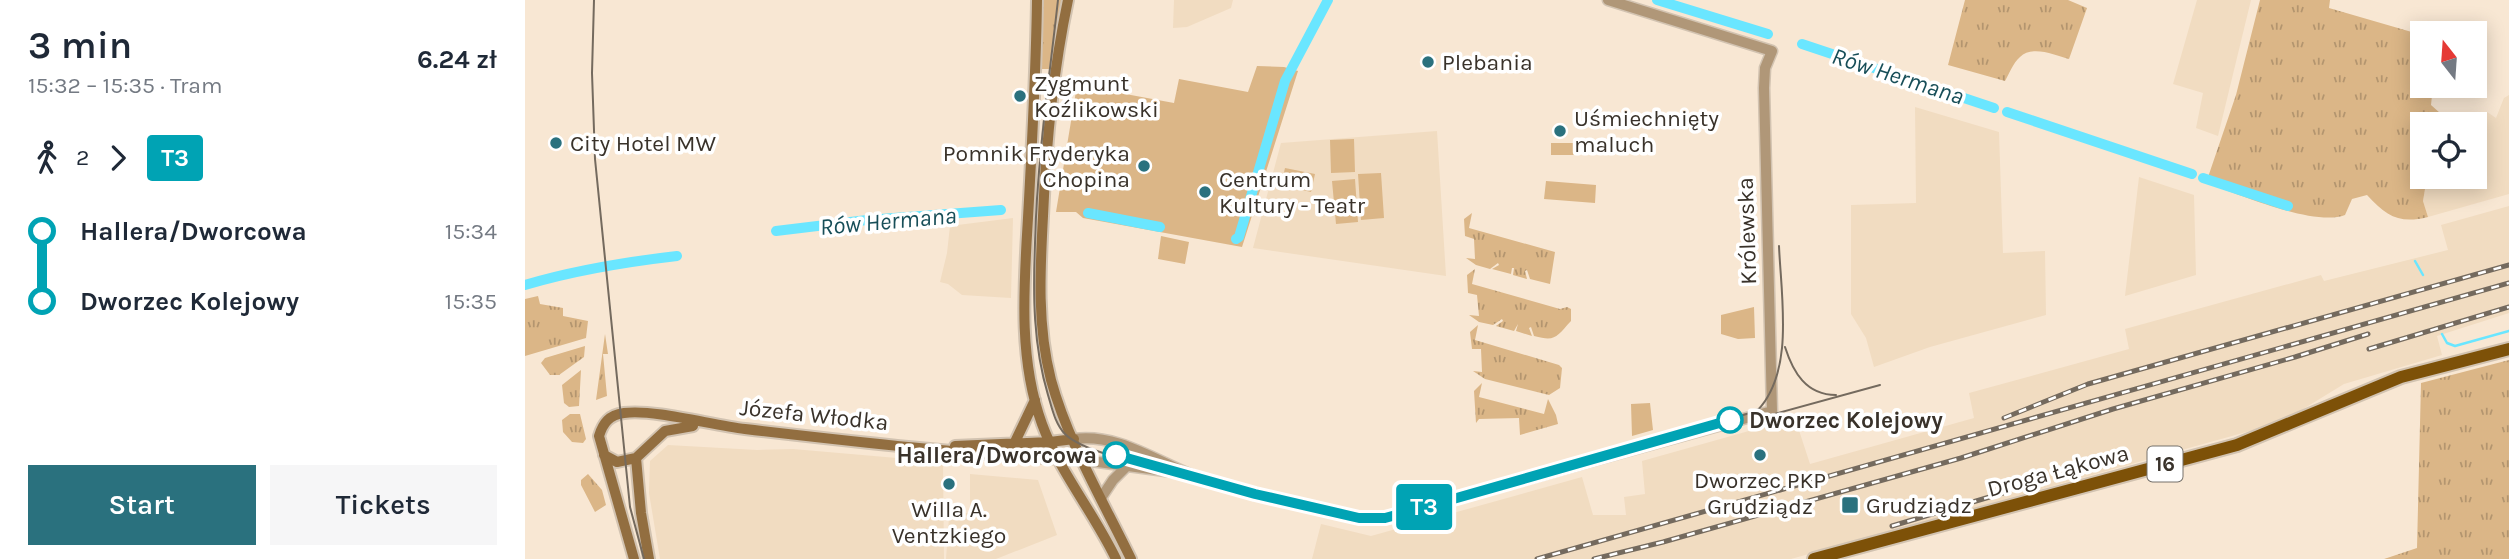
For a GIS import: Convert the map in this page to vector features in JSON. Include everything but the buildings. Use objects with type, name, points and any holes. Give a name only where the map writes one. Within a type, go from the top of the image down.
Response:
[{"type":"main road","points":[[1037,0],[1025,346],[1035,400],[1049,442],[1117,559]]},
{"type":"main road","points":[[1068,0],[1057,61],[1049,133],[1041,263],[1043,339],[1057,400],[1131,559]]},
{"type":"main road","name":"Droga Łąkowa","points":[[1814,559],[2237,444],[2401,377],[2509,349]]},
{"type":"main road","points":[[1014,444],[1035,400]]},
{"type":"main road","name":"Józefa Włodka","points":[[604,455],[599,436],[603,425],[616,415],[628,413],[659,415],[717,426],[988,455],[1083,460]]},
{"type":"main road","name":"Józefa Włodka","points":[[636,458],[665,431],[687,426],[717,426]]},
{"type":"main road","name":"Józefa Włodka","points":[[906,445],[1014,444],[1074,439]]},
{"type":"main road","points":[[604,455],[617,461],[636,458],[649,559]]},
{"type":"main road","points":[[604,455],[633,559]]},
{"type":"street","name":"Królewska","points":[[1185,473],[1255,494],[1367,519],[1411,511],[1772,411],[1764,88],[1765,68],[1772,51],[1608,0]]},
{"type":"street","points":[[1074,439],[1093,436],[1111,440],[1185,473]]},
{"type":"street","points":[[1083,460],[1185,473]]},
{"type":"street","points":[[1101,498],[1126,467]]},
{"type":"shaded area","points":[[1174,0],[1233,0],[1231,8],[1187,27],[1173,28]]},
{"type":"shaded area","points":[[2197,0],[2251,0],[2218,136],[2196,128],[2203,93],[2173,84]]},
{"type":"shaded area","points":[[2509,95],[2509,194],[2428,217],[2423,201],[2425,189],[2487,189],[2487,112],[2496,118],[2504,98]]},
{"type":"shaded area","points":[[1915,107],[1999,132],[2003,253],[2045,251],[2046,315],[1930,347],[1874,367],[1866,338],[1851,314],[1851,205],[1916,203]]},
{"type":"shaded area","points":[[1437,131],[1446,276],[1253,248],[1281,143]]},
{"type":"shaded area","points":[[2139,177],[2194,195],[2196,275],[2125,296]]},
{"type":"shaded area","points":[[2509,206],[2509,313],[2437,336],[2442,355],[2344,384],[2295,414],[2257,429],[1791,559],[1312,559],[1321,524],[1371,536],[1582,477],[1593,515],[1626,515],[1624,497],[1645,494],[1642,461],[1795,418],[1810,464],[1974,418],[1969,393],[2129,349],[2125,329],[2321,275],[2324,281],[2448,250],[2441,225]]},
{"type":"shaded area","points":[[1013,218],[1011,298],[962,295],[948,284],[940,282],[950,226]]},
{"type":"shaded area","points":[[668,445],[757,450],[793,449],[943,462],[944,559],[660,559],[649,493],[650,461]]},
{"type":"shaded area","points":[[970,474],[1038,480],[1057,535],[996,559],[946,559],[949,517],[954,513],[970,513]]},
{"type":"green space","points":[[1043,0],[1062,0],[1052,69],[1040,69]]},
{"type":"green space","points":[[1965,0],[2068,0],[2087,8],[2069,59],[2037,51],[2025,53],[2015,62],[2005,81],[1948,65]]},
{"type":"green space","points":[[2260,0],[2330,0],[2329,8],[2410,32],[2410,98],[2432,98],[2431,105],[2439,112],[2410,112],[2410,189],[2425,189],[2423,201],[2428,217],[2409,220],[2395,217],[2381,209],[2367,195],[2352,199],[2345,215],[2315,217],[2276,208],[2206,183],[2236,95]]},
{"type":"green space","points":[[1257,66],[1284,67],[1298,71],[1242,247],[1083,218],[1076,212],[1056,212],[1077,85],[1174,103],[1179,79],[1248,92]]},
{"type":"green space","points":[[1354,139],[1355,172],[1331,173],[1330,140]]},
{"type":"green space","points":[[1551,143],[1579,143],[1579,155],[1551,155]]},
{"type":"green space","points":[[1285,168],[1315,174],[1311,192],[1281,185]]},
{"type":"green space","points":[[1381,173],[1384,218],[1361,220],[1358,174]]},
{"type":"green space","points":[[1355,179],[1358,222],[1336,224],[1332,181]]},
{"type":"green space","points":[[1546,181],[1596,185],[1595,203],[1544,199]]},
{"type":"green space","points":[[1472,213],[1469,228],[1555,252],[1550,284],[1530,279],[1527,270],[1527,279],[1513,275],[1514,268],[1511,274],[1492,269],[1499,265],[1498,263],[1490,269],[1476,265],[1466,258],[1475,259],[1474,239],[1465,236],[1464,219]]},
{"type":"green space","points":[[1161,236],[1189,242],[1185,264],[1158,259]]},
{"type":"green space","points":[[1475,269],[1472,284],[1560,309],[1567,307],[1571,309],[1571,321],[1559,334],[1551,338],[1534,336],[1531,327],[1532,336],[1516,331],[1518,324],[1514,331],[1496,326],[1502,319],[1493,325],[1479,322],[1469,315],[1479,316],[1477,295],[1468,293],[1467,275]]},
{"type":"green space","points":[[538,296],[540,304],[563,308],[563,316],[588,321],[586,338],[525,356],[525,299]]},
{"type":"green space","points":[[1754,307],[1755,338],[1738,339],[1721,334],[1721,315]]},
{"type":"green space","points":[[1478,325],[1475,340],[1559,365],[1562,368],[1560,388],[1549,395],[1485,379],[1473,371],[1482,372],[1481,349],[1472,349],[1470,332]]},
{"type":"green space","points":[[605,334],[608,354],[603,354],[607,396],[596,400]]},
{"type":"green space","points":[[585,346],[584,357],[559,375],[550,375],[541,363],[545,358]]},
{"type":"green space","points":[[2509,360],[2509,559],[2384,559],[2417,548],[2421,383]]},
{"type":"green space","points":[[581,370],[579,406],[569,407],[564,403],[562,385]]},
{"type":"green space","points":[[1482,383],[1479,397],[1544,414],[1548,399],[1558,424],[1520,435],[1519,418],[1479,419],[1476,423],[1474,391]]},
{"type":"green space","points":[[1650,403],[1653,430],[1632,436],[1631,404]]},
{"type":"green space","points":[[570,414],[580,414],[586,439],[583,443],[572,442],[563,432],[562,420]]},
{"type":"green space","points":[[588,474],[602,490],[606,505],[595,512],[581,485],[581,480]]},
{"type":"waterway","name":"Rów Hermana","points":[[1236,239],[1239,237],[1285,81],[1328,0]]},
{"type":"waterway","name":"Rów Hermana","points":[[1657,0],[1768,34]]},
{"type":"waterway","name":"Rów Hermana","points":[[1802,44],[1994,108]]},
{"type":"waterway","name":"Rów Hermana","points":[[2007,112],[2192,174]]},
{"type":"waterway","name":"Rów Hermana","points":[[2203,178],[2288,206]]},
{"type":"waterway","name":"Rów Hermana","points":[[776,231],[867,220],[1001,210]]},
{"type":"waterway","name":"Rów Hermana","points":[[1088,213],[1160,227]]},
{"type":"waterway","name":"Rów Hermana","points":[[525,285],[600,267],[677,256]]},
{"type":"waterway","points":[[2415,261],[2423,275]]},
{"type":"waterway","points":[[2442,334],[2447,343],[2455,346],[2509,331]]},
{"type":"tram line","points":[[594,0],[592,73],[595,159],[630,507],[644,559]]},
{"type":"tram line","points":[[1058,0],[1041,151],[1034,262],[1037,338],[1048,395],[1059,426],[1075,441],[1121,458],[1185,473]]},
{"type":"tram line","points":[[1518,480],[1757,411],[1769,395],[1777,376],[1781,355],[1783,310],[1779,246]]},
{"type":"tram line","points":[[1785,347],[1802,380],[1817,391],[1836,395]]},
{"type":"tram line","points":[[1749,421],[1880,385]]},
{"type":"tram line","name":"T3","points":[[1116,455],[1255,494],[1359,518],[1374,519],[1411,511],[1730,420]]},
{"type":"railway","points":[[2004,418],[2088,384],[2509,265]]},
{"type":"railway","points":[[1537,559],[2509,283]]},
{"type":"railway","points":[[2369,349],[2509,307]]},
{"type":"railway","points":[[1594,559],[1961,458],[2113,409],[2368,334]]},
{"type":"railway","points":[[1892,526],[2003,493]]},
{"type":"place","name":"Plebania","points":[[1428,62]]},
{"type":"place","name":"Zygmunt Koźlikowski","points":[[1020,96]]},
{"type":"place","name":"Uśmiechnięty maluch","points":[[1560,131]]},
{"type":"place","name":"City Hotel MW","points":[[556,143]]},
{"type":"place","name":"Pomnik Fryderyka Chopina","points":[[1144,166]]},
{"type":"place","name":"Centrum Kultury - Teatr","points":[[1205,192]]},
{"type":"place","name":"Dworzec Kolejowy","points":[[1730,420]]},
{"type":"place","name":"Hallera/Dworcowa","points":[[1116,455]]},
{"type":"place","name":"Dworzec PKP Grudziądz","points":[[1760,455]]},
{"type":"place","name":"Willa A. Ventzkiego","points":[[949,484]]},
{"type":"place","name":"Grudziądz","points":[[1850,505]]}]
